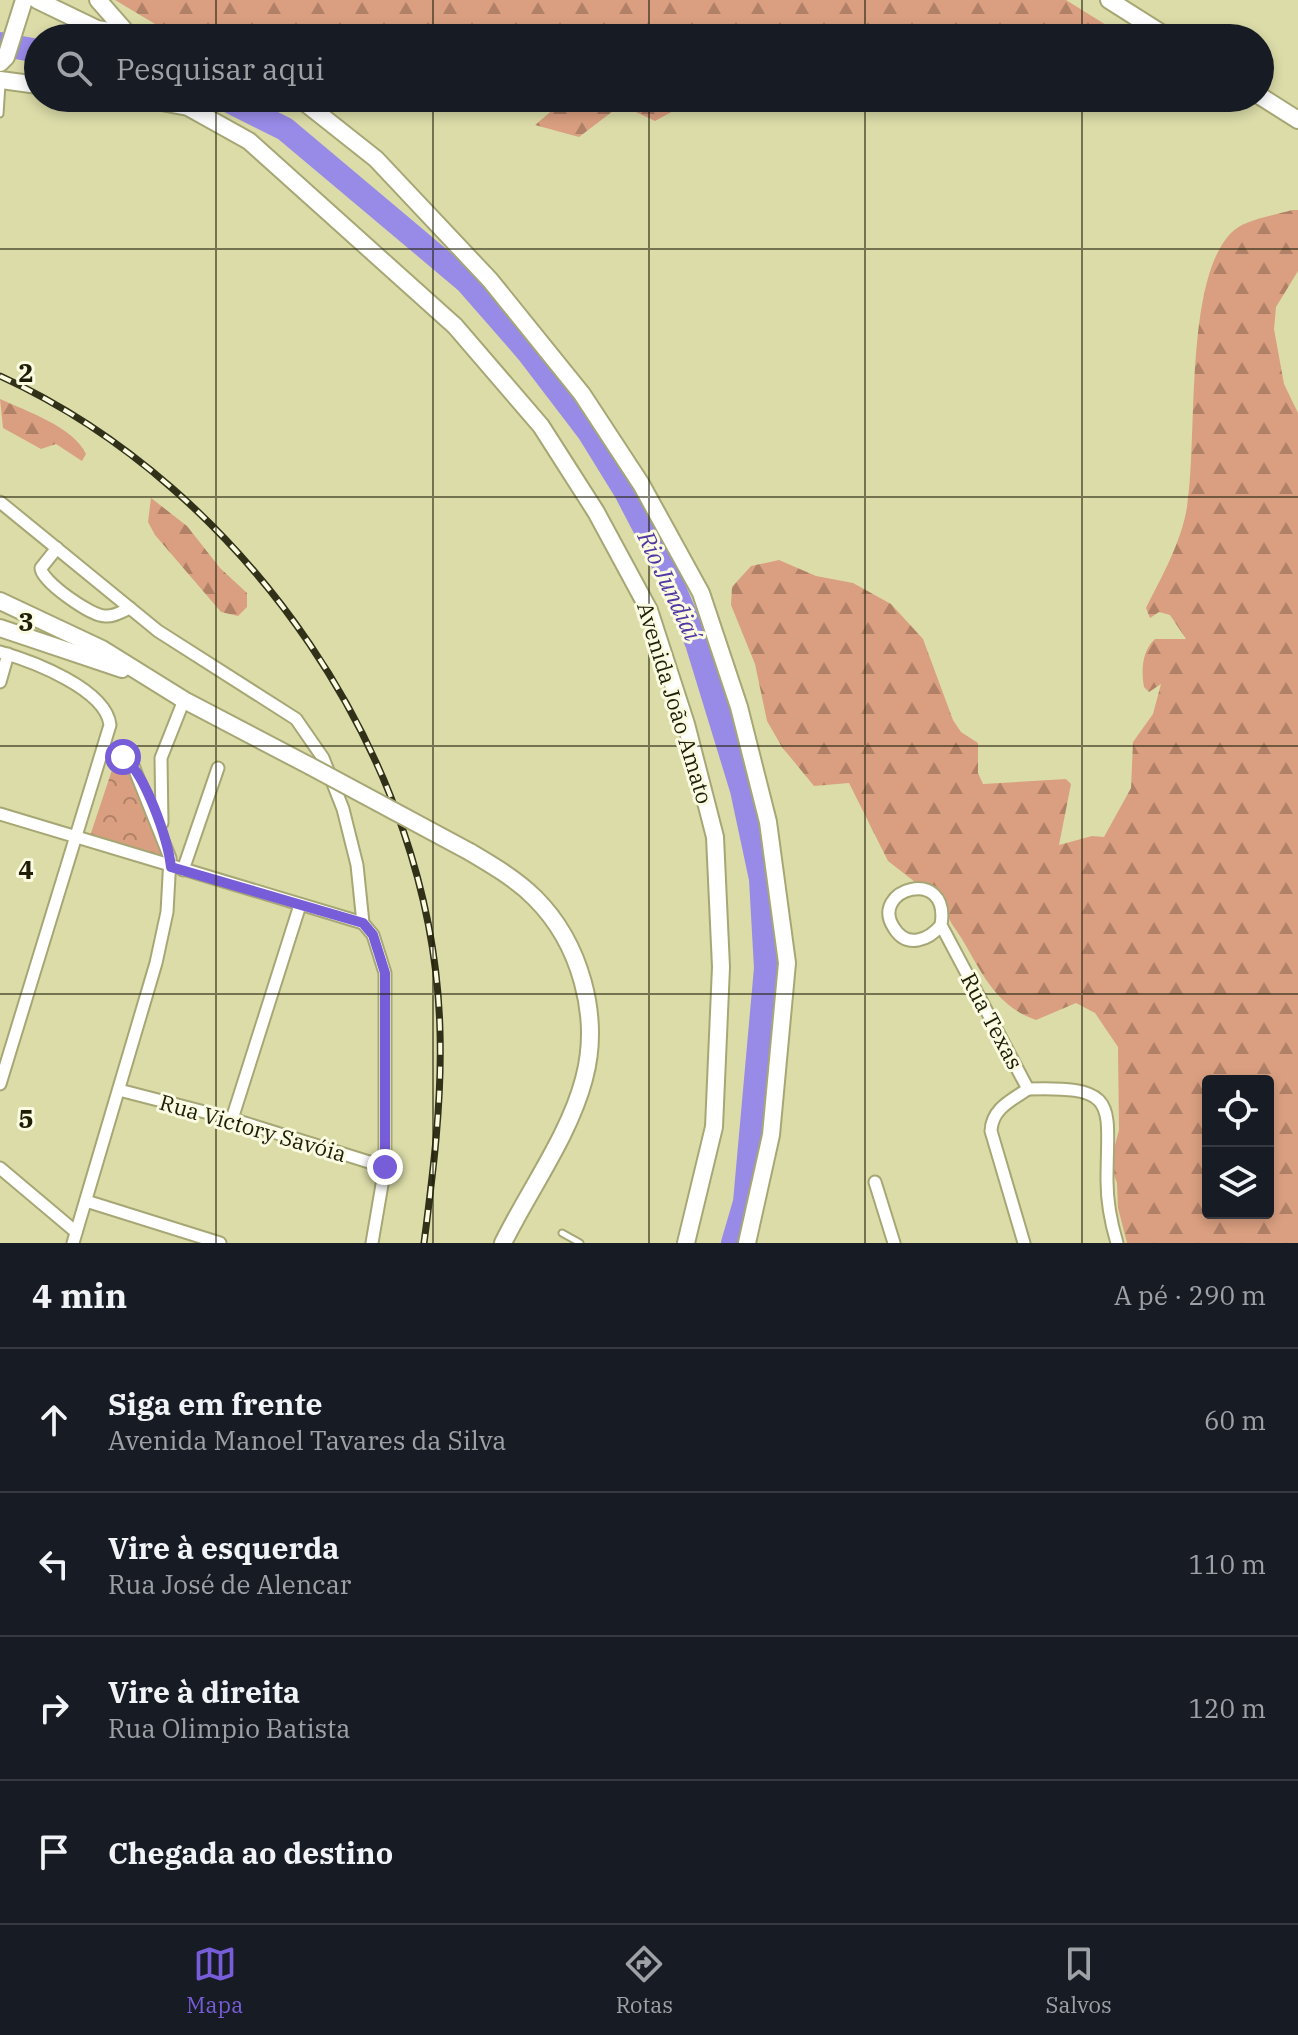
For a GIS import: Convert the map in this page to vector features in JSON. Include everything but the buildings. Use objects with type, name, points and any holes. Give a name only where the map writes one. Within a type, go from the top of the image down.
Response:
[{"type":"main road","points":[[37,0],[87,24]]},
{"type":"main road","points":[[98,0],[119,24]]},
{"type":"main road","points":[[1109,0],[1147,24]]},
{"type":"main road","points":[[3,60],[22,6]]},
{"type":"main road","points":[[1,81],[24,83]]},
{"type":"main road","points":[[1274,105],[1298,120]]},
{"type":"main road","name":"Avenida João Amato","points":[[197,112],[249,141],[455,326],[541,426],[596,512],[649,610],[686,724],[715,837],[721,967],[714,1127],[686,1243]]},
{"type":"main road","points":[[317,112],[376,159],[490,280],[582,394],[641,484],[701,593],[739,707],[768,822],[787,963],[771,1135],[747,1243]]},
{"type":"main road","points":[[0,601],[102,649],[184,700],[470,852],[505,873],[535,898],[556,924],[572,952],[588,998],[591,1035],[584,1080],[563,1129],[503,1243]]},
{"type":"main road","points":[[0,628],[135,672]]},
{"type":"street","points":[[0,502],[130,608],[195,656],[271,700],[296,719],[312,738],[343,809],[357,865],[363,923],[378,944],[385,973],[385,1167],[372,1243]]},
{"type":"street","points":[[57,548],[41,568],[48,583],[97,614],[112,616],[130,608]]},
{"type":"street","points":[[0,682],[4,653],[89,692],[103,703],[110,725],[0,1084]]},
{"type":"street","points":[[162,832],[161,758],[184,700]]},
{"type":"street","points":[[104,751],[132,763],[177,869]]},
{"type":"street","points":[[0,1168],[74,1237],[156,963],[177,869],[218,768]]},
{"type":"street","points":[[0,814],[363,923]]},
{"type":"street","name":"Rua Texas","points":[[941,925],[932,936],[918,941],[903,938],[893,927],[889,913],[894,899],[905,889],[920,887],[931,892],[939,901],[943,913],[941,925],[1028,1089],[1000,1108],[992,1118],[991,1131],[1024,1243]]},
{"type":"street","points":[[232,1119],[300,905]]},
{"type":"street","points":[[1028,1089],[1066,1088],[1088,1094],[1103,1106],[1109,1119],[1107,1182],[1117,1243]]},
{"type":"street","name":"Rua Victory Savóia","points":[[119,1090],[232,1119],[385,1167]]},
{"type":"street","points":[[875,1182],[894,1243]]},
{"type":"street","points":[[86,1201],[220,1243]]},
{"type":"lane","points":[[0,114],[1,81]]},
{"type":"lane","points":[[562,1233],[580,1243]]},
{"type":"green space","points":[[115,0],[1066,0],[1105,24],[155,24]]},
{"type":"green space","points":[[550,112],[612,112],[579,137],[535,125]]},
{"type":"green space","points":[[636,112],[671,112],[655,121]]},
{"type":"green space","points":[[1298,210],[1298,271],[1276,307],[1274,329],[1284,384],[1298,413],[1298,1243],[1127,1243],[1118,1208],[1117,1183],[1110,1164],[1119,1130],[1118,1047],[1095,1013],[1076,1003],[1036,1020],[1010,1006],[984,976],[952,924],[946,906],[888,861],[849,783],[814,786],[782,747],[767,721],[755,664],[731,605],[732,587],[751,566],[779,560],[816,576],[853,583],[891,604],[923,639],[953,720],[961,732],[978,743],[978,773],[983,784],[1066,779],[1071,784],[1059,845],[1092,836],[1104,837],[1131,788],[1133,742],[1153,714],[1161,684],[1149,692],[1144,687],[1143,668],[1147,649],[1155,639],[1186,639],[1170,615],[1159,612],[1150,618],[1146,608],[1176,546],[1187,507],[1195,364],[1205,288],[1215,257],[1230,234],[1250,221]]},
{"type":"green space","points":[[0,399],[48,421],[71,436],[86,454],[82,461],[56,444],[41,449],[3,428]]},
{"type":"green space","points":[[151,498],[187,526],[220,568],[247,593],[247,607],[238,616],[221,612],[155,535],[148,522]]},
{"type":"green space","points":[[115,761],[128,767],[163,856],[89,839]]},
{"type":"waterway","name":"Rio Jundiaí","points":[[0,44],[24,48]]},
{"type":"waterway","name":"Rio Jundiaí","points":[[251,112],[285,129],[467,282],[528,352],[589,432],[626,492],[664,565],[697,643],[742,790],[761,879],[766,968],[745,1202],[733,1243]]},
{"type":"railway","points":[[0,376],[89,425],[171,488],[245,561],[310,644],[363,734],[403,830],[429,930],[440,1032],[440,1085],[424,1243]]},
{"type":"route","points":[[123,757],[132,763],[138,774],[162,832],[171,867],[363,923],[373,935],[382,954],[385,973],[385,1167]]}]
